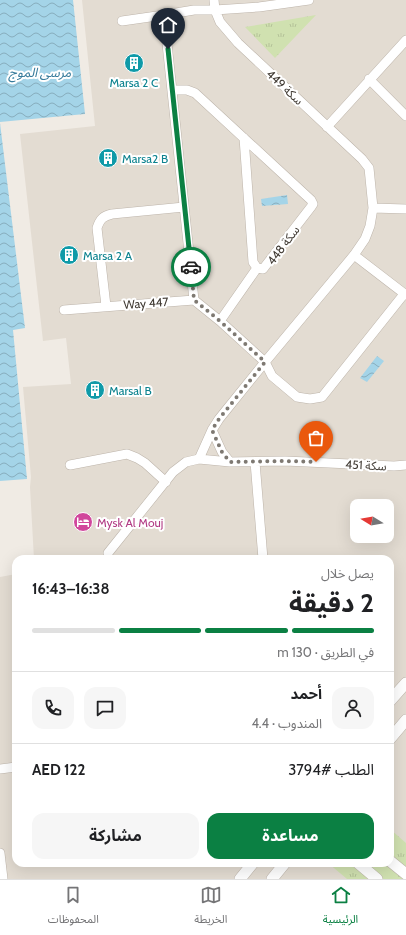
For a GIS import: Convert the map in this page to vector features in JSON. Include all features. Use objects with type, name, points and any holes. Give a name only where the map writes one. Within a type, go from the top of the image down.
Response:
[{"type":"street","points":[[214,0],[215,10]]},
{"type":"street","points":[[122,21],[194,10],[259,7],[309,0]]},
{"type":"street","name":"سكة 449","points":[[199,459],[212,430],[219,419],[354,255],[365,239],[370,226],[373,208],[369,168],[362,159],[238,43],[220,22],[215,10]]},
{"type":"street","points":[[164,15],[194,300],[220,321],[265,362],[272,376],[297,397],[310,399],[322,397],[405,294],[354,255]]},
{"type":"street","points":[[327,126],[406,40]]},
{"type":"street","points":[[369,79],[406,116]]},
{"type":"street","name":"سكة 448","points":[[172,90],[186,90],[195,93],[244,138],[308,197],[312,204],[265,268],[257,268],[253,262],[244,138]]},
{"type":"street","points":[[106,306],[97,228],[100,220],[104,216],[112,214],[184,207]]},
{"type":"street","points":[[373,208],[406,209]]},
{"type":"street","points":[[220,321],[257,268]]},
{"type":"street","name":"Way 447","points":[[64,310],[194,300]]},
{"type":"street","points":[[212,430],[222,452],[230,462]]},
{"type":"street","points":[[70,465],[127,454],[145,463],[166,482]]},
{"type":"street","points":[[108,553],[178,467],[186,462],[199,459]]},
{"type":"street","name":"سكة 451","points":[[199,459],[230,462],[285,461],[394,466],[406,465]]},
{"type":"street","points":[[255,462],[263,555]]},
{"type":"street","points":[[394,696],[406,683]]},
{"type":"street","points":[[394,734],[406,720]]},
{"type":"street","points":[[0,769],[12,768]]},
{"type":"street","points":[[0,853],[3,879]]},
{"type":"street","points":[[394,864],[406,874]]},
{"type":"street","points":[[272,879],[282,867]]},
{"type":"street","points":[[363,867],[377,879]]},
{"type":"street","points":[[240,879],[250,870]]},
{"type":"shaded area","points":[[82,0],[406,0],[406,879],[0,879],[0,577],[12,575],[12,867],[394,867],[394,555],[34,555],[30,487],[31,477],[23,387],[71,384],[66,338],[43,341],[20,134],[95,126]]},
{"type":"green space","points":[[316,15],[275,58],[245,27]]},
{"type":"green space","points":[[394,832],[406,843],[406,879],[347,879],[333,867],[394,867]]},
{"type":"water","name":"مرسى الموج","points":[[0,0],[73,0],[85,114],[0,122]]},
{"type":"water","points":[[0,123],[25,328],[13,330],[27,479],[0,481]]},
{"type":"water","points":[[287,195],[288,204],[262,206],[261,199]]},
{"type":"water","points":[[377,356],[384,361],[367,382],[360,378]]},
{"type":"way so far","points":[[191,267],[194,300],[220,321],[265,362],[219,419],[212,430],[222,452],[230,462],[316,462]]},
{"type":"place","name":"Marsa 2 C","points":[[134,63]]},
{"type":"place","name":"Marsa2 B","points":[[108,158]]},
{"type":"place","name":"Marsa 2 A","points":[[69,255]]},
{"type":"place","name":"Marsal B","points":[[95,390]]},
{"type":"place","name":"Mysk Al Mouj","points":[[83,522]]},
{"type":"route","points":[[168,49],[191,267]]}]
